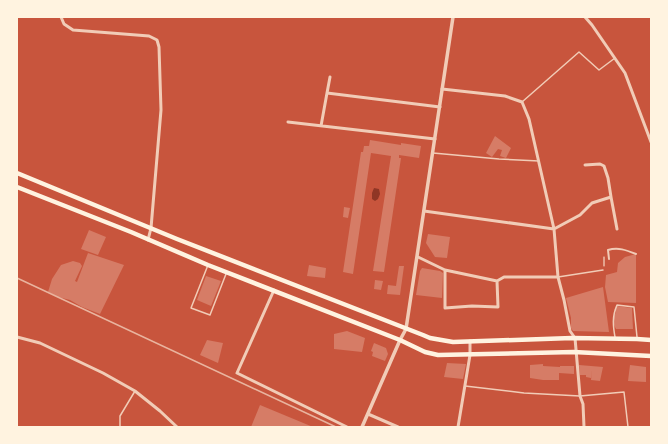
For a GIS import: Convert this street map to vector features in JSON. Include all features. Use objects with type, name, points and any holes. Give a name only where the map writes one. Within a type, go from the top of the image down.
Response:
[{"type":"main road","points":[[17,173],[151,228],[430,338],[453,342],[575,338],[651,340]]},
{"type":"main road","points":[[17,186],[227,273],[400,340],[425,352],[438,355],[576,352],[651,356]]},
{"type":"street","points":[[61,17],[64,24],[73,30],[149,36],[156,40],[159,47],[161,110],[151,228],[148,240]]},
{"type":"street","points":[[362,427],[406,329],[454,17]]},
{"type":"street","points":[[585,17],[625,73],[651,142]]},
{"type":"street","points":[[321,126],[330,77]]},
{"type":"street","points":[[442,89],[506,96],[522,102],[529,120],[539,161],[554,229],[558,277],[570,331],[575,338],[580,396],[583,404],[584,427]]},
{"type":"street","points":[[327,93],[440,108]]},
{"type":"street","points":[[288,122],[435,139]]},
{"type":"street","points":[[585,164],[600,164],[604,166],[608,178],[617,229]]},
{"type":"street","points":[[424,210],[554,229],[580,215],[592,203],[611,197]]},
{"type":"street","points":[[609,259],[608,250],[614,248],[625,249],[636,254]]},
{"type":"street","points":[[418,257],[445,270],[497,281],[504,277],[558,277]]},
{"type":"street","points":[[445,270],[444,308],[472,306],[498,307],[497,281]]},
{"type":"street","points":[[274,290],[237,373],[347,427]]},
{"type":"street","points":[[17,337],[40,343],[103,373],[135,391],[177,427]]},
{"type":"street","points":[[458,427],[470,355],[470,342]]},
{"type":"street","points":[[368,414],[398,427]]},
{"type":"lane","points":[[522,102],[579,52],[599,70],[615,58]]},
{"type":"lane","points":[[433,153],[539,161]]},
{"type":"lane","points":[[208,265],[191,308],[210,315],[227,273]]},
{"type":"lane","points":[[558,277],[603,270]]},
{"type":"lane","points":[[616,339],[613,326],[613,317],[617,305],[634,307],[637,339]]},
{"type":"lane","points":[[465,386],[524,393],[580,396],[624,392],[628,427]]},
{"type":"lane","points":[[120,427],[120,416],[135,391]]},
{"type":"shaded area","points":[[374,188],[379,189],[380,194],[378,199],[375,201],[372,199]]},
{"type":"building","points":[[495,136],[511,148],[506,158],[500,156],[502,150],[498,149],[492,157],[486,153]]},
{"type":"building","points":[[370,140],[401,145],[401,143],[421,146],[419,158],[399,155],[399,158],[401,158],[384,272],[373,271],[391,156],[371,153],[353,274],[343,272],[361,152],[363,152],[364,146],[369,146]]},
{"type":"building","points":[[344,207],[350,208],[348,218],[343,217]]},
{"type":"building","points":[[89,230],[106,237],[98,255],[81,249]]},
{"type":"building","points":[[428,234],[450,237],[447,258],[435,257],[426,243]]},
{"type":"building","points":[[88,253],[124,265],[100,314],[82,307],[70,300],[58,297],[48,292],[52,279],[61,265],[73,261],[80,263],[82,266],[75,281],[77,282]]},
{"type":"building","points":[[636,254],[636,303],[608,302],[605,287],[606,275],[617,272],[618,263],[625,257]]},
{"type":"building","points":[[309,265],[326,268],[325,278],[307,276]]},
{"type":"building","points":[[399,266],[404,266],[400,295],[387,294],[388,285],[396,286]]},
{"type":"building","points":[[422,268],[440,271],[443,273],[442,298],[416,295],[420,271]]},
{"type":"building","points":[[206,276],[221,281],[211,306],[197,300]]},
{"type":"building","points":[[375,280],[383,281],[381,290],[374,289]]},
{"type":"building","points":[[603,287],[609,332],[573,331],[571,328],[571,318],[566,298]]},
{"type":"building","points":[[617,306],[632,308],[633,329],[616,329],[614,325],[614,318]]},
{"type":"building","points":[[347,331],[365,338],[362,352],[334,349],[334,334]]},
{"type":"building","points":[[207,340],[223,343],[218,363],[200,355]]},
{"type":"building","points":[[374,343],[386,348],[388,354],[385,361],[372,356],[373,352],[371,351]]},
{"type":"building","points":[[447,363],[466,364],[463,379],[444,377]]},
{"type":"building","points":[[543,364],[543,366],[574,366],[574,374],[559,373],[559,380],[530,378],[530,365]]},
{"type":"building","points":[[579,365],[603,367],[600,381],[591,380],[592,370],[591,378],[586,377],[586,375],[580,375]]},
{"type":"building","points":[[630,365],[646,367],[646,382],[628,381]]},
{"type":"building","points":[[260,405],[313,427],[251,427]]},
{"type":"railway","points":[[17,278],[336,427]]}]
